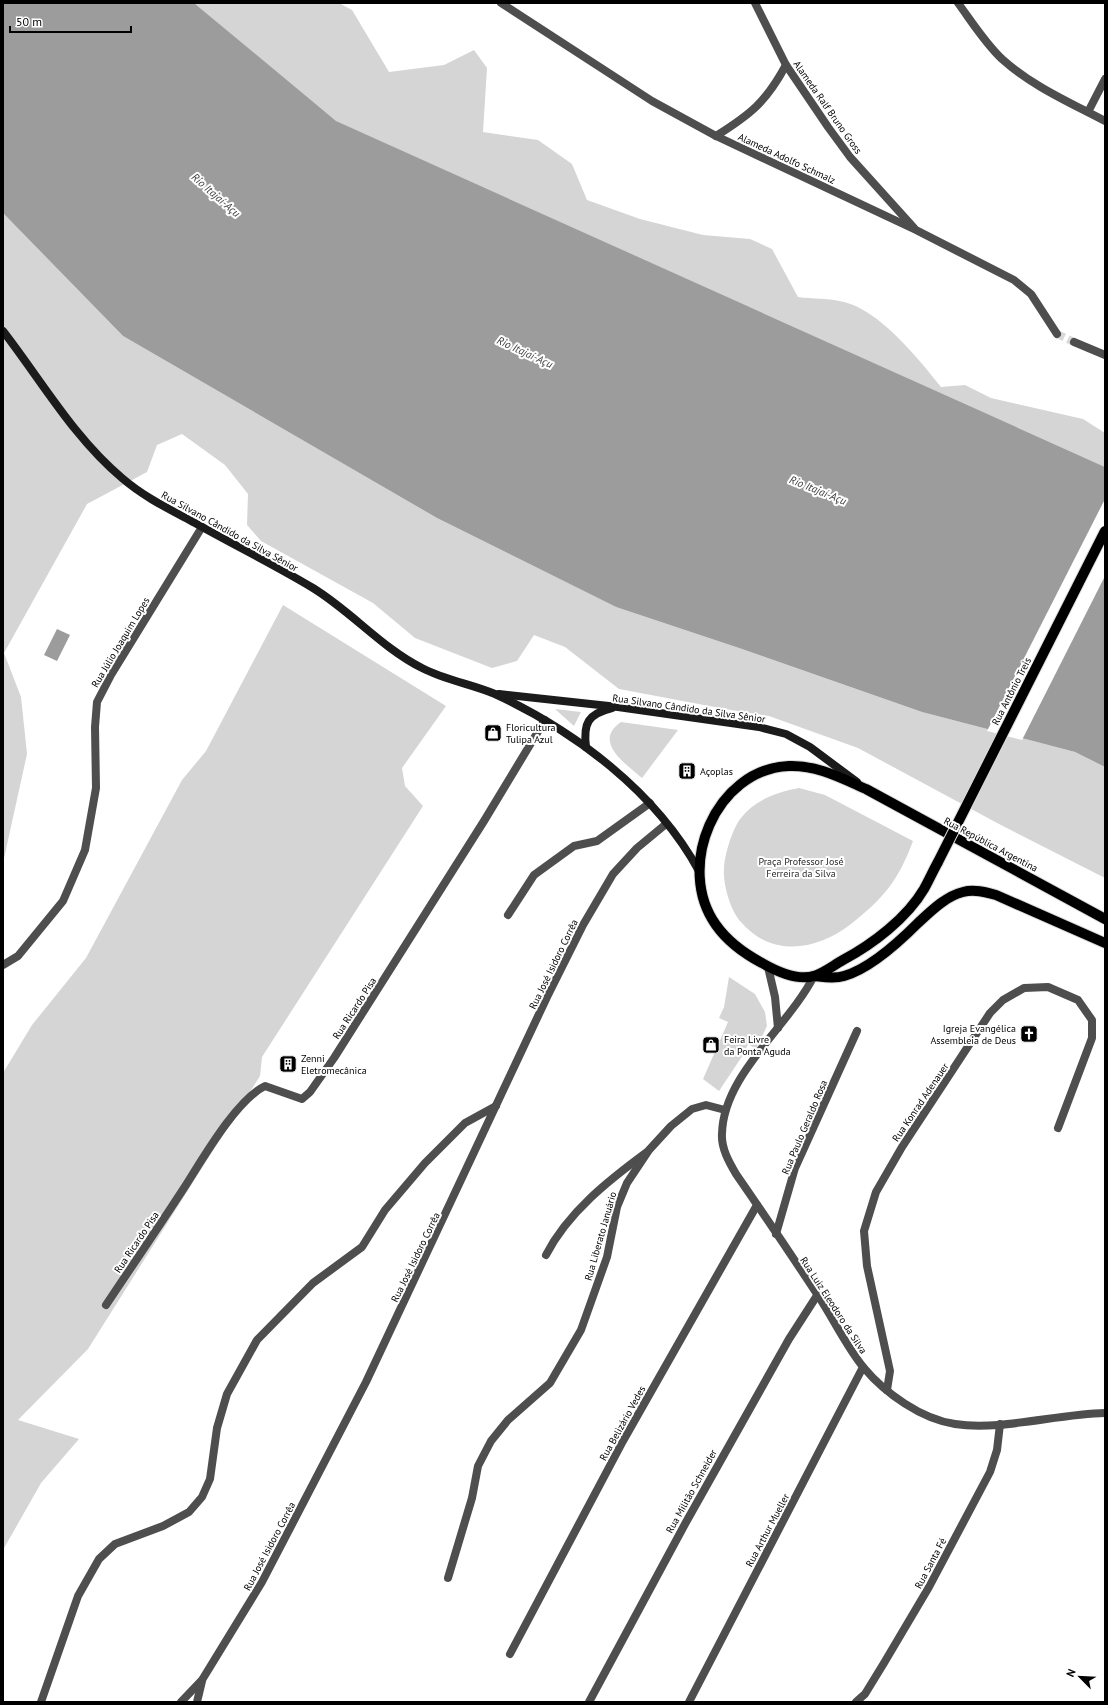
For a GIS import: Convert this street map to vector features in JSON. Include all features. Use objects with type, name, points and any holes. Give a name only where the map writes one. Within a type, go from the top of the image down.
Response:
[{"type":"main road","name":"Rua Silvano Cândido da Silva Sênior","points":[[3,331],[86,442],[121,477],[150,499],[315,589],[393,650],[422,668],[493,693],[565,731],[650,803],[690,855],[699,871]]},
{"type":"main road","name":"Rua Antônio Treis","points":[[814,976],[849,956],[881,934],[907,912],[924,890],[1105,531]]},
{"type":"main road","name":"Rua Silvano Cândido da Silva Sênior","points":[[493,693],[618,707],[759,727],[786,734],[810,747],[866,789]]},
{"type":"main road","points":[[586,748],[585,734],[591,717],[598,711],[618,707]]},
{"type":"main road","name":"Rua República Argentina","points":[[1105,919],[866,789],[825,771],[804,767],[787,766],[756,775],[739,786],[722,804],[707,829],[701,849],[699,871],[704,899],[716,925],[744,953],[768,967],[791,975],[832,978],[845,976],[868,964],[905,936],[931,911],[949,898],[963,892],[979,891],[996,895],[1105,943]]},
{"type":"street","name":"Alameda Adolfo Schmalz","points":[[501,3],[652,100],[716,136],[916,230],[1014,280],[1031,294],[1056,334]]},
{"type":"street","name":"Alameda Ralf Bruno Gross","points":[[755,3],[786,65],[850,157],[916,230]]},
{"type":"street","points":[[958,3],[976,28],[1001,58],[1025,77],[1051,94],[1105,121]]},
{"type":"street","points":[[716,136],[744,118],[757,106],[773,89],[786,65]]},
{"type":"street","points":[[1088,112],[1105,78]]},
{"type":"street","points":[[1074,342],[1105,355]]},
{"type":"street","name":"Rua Júlio Joaquim Lopes","points":[[3,965],[18,956],[63,901],[85,850],[96,788],[95,727],[97,702],[111,675],[202,527]]},
{"type":"street","name":"Rua Ricardo Pisa","points":[[106,1305],[213,1143],[248,1098],[256,1090],[265,1086],[302,1099],[310,1092],[334,1058],[484,821],[545,720]]},
{"type":"street","points":[[508,915],[534,875],[574,846],[597,841],[650,803]]},
{"type":"street","name":"Rua José Isidoro Corrêa","points":[[181,1702],[202,1680],[262,1582],[366,1382],[583,925],[613,874],[637,848],[666,824]]},
{"type":"street","points":[[768,967],[775,998],[778,1028]]},
{"type":"street","name":"Rua Luiz Eleodoro da Silva","points":[[814,976],[801,999],[733,1089],[725,1110],[721,1135],[726,1156],[776,1234],[818,1294],[863,1367],[887,1390],[915,1409],[942,1421],[964,1424],[1000,1424],[1081,1414],[1105,1413]]},
{"type":"street","name":"Rua Konrad Adenauer","points":[[887,1390],[890,1371],[866,1266],[864,1231],[876,1192],[902,1147],[990,1013],[1003,1000],[1024,988],[1048,987],[1078,1000],[1092,1020],[1092,1038],[1058,1128]]},
{"type":"street","name":"Rua Paulo Geraldo Rosa","points":[[776,1234],[795,1168],[857,1031]]},
{"type":"street","name":"Rua Liberato Januário","points":[[448,1578],[472,1498],[478,1466],[491,1441],[508,1420],[550,1382],[581,1330],[607,1257],[617,1207],[627,1183],[650,1150],[670,1126],[692,1109],[706,1105],[725,1110]]},
{"type":"street","points":[[41,1702],[78,1596],[99,1559],[115,1544],[163,1526],[189,1512],[202,1497],[210,1479],[217,1428],[227,1394],[257,1340],[313,1283],[362,1247],[385,1210],[425,1163],[465,1123],[496,1106]]},
{"type":"street","points":[[546,1255],[556,1234],[575,1212],[626,1167],[650,1150]]},
{"type":"street","name":"Rua Belizário Vedes","points":[[510,1654],[623,1441],[757,1205]]},
{"type":"street","name":"Rua Militão Schneider","points":[[589,1702],[688,1517],[789,1339],[818,1294]]},
{"type":"street","name":"Rua Arthur Mueller","points":[[689,1702],[863,1367]]},
{"type":"street","name":"Rua Santa Fé","points":[[856,1702],[865,1694],[929,1587],[986,1479],[997,1450],[1000,1424]]},
{"type":"street","points":[[197,1702],[202,1680]]},
{"type":"green space","points":[[194,3],[339,3],[352,10],[389,72],[444,65],[474,50],[487,68],[483,132],[538,140],[572,164],[587,200],[640,219],[703,235],[750,239],[772,249],[798,297],[844,302],[871,315],[884,325],[910,350],[941,387],[965,385],[991,398],[1083,419],[1105,433],[1105,467],[335,121]]},
{"type":"green space","points":[[3,213],[123,336],[437,518],[616,607],[922,712],[1075,752],[1105,767],[1105,878],[999,824],[858,748],[769,716],[619,689],[565,647],[534,635],[517,661],[492,668],[415,638],[373,603],[261,541],[247,525],[248,494],[225,465],[182,434],[157,445],[147,472],[87,504],[4,653],[21,697],[27,754],[3,863]]},
{"type":"green space","points":[[283,605],[446,706],[402,768],[405,786],[423,806],[262,1057],[260,1076],[88,1349],[18,1420],[79,1439],[41,1483],[3,1550],[3,1073],[32,1025],[86,958],[182,780],[206,751]]},
{"type":"green space","points":[[555,709],[581,712],[574,726]]},
{"type":"green space","points":[[621,722],[678,730],[642,778],[621,759],[611,745],[610,737],[613,730]]},
{"type":"green space","name":"Praça Professor José Ferreira da Silva","points":[[799,788],[825,795],[913,841],[902,867],[889,888],[863,915],[837,933],[823,940],[809,945],[780,945],[766,941],[752,933],[736,916],[728,896],[724,869],[732,835],[741,818],[753,806],[767,798]]},
{"type":"green space","points":[[729,977],[755,994],[765,1012],[767,1026],[756,1049],[748,1044],[743,1055],[719,1091],[703,1079],[728,1022],[719,1018],[724,1007]]},
{"type":"water","name":"Rio Itajaí-Açu","points":[[3,3],[194,3],[336,121],[1105,467],[1105,767],[1075,752],[922,712],[616,607],[437,518],[123,336],[3,213]]},
{"type":"water","points":[[57,629],[70,635],[57,661],[44,655]]},
{"type":"pier","points":[[1105,499],[1105,576],[1022,740],[987,731]]},
{"type":"tunnel","points":[[1057,334],[1074,342]]},
{"type":"place","name":"Floricultura Tulipa Azul","points":[[493,733]]},
{"type":"place","name":"Açoplas","points":[[687,771]]},
{"type":"place","name":"Igreja Evangélica Assembleia de Deus","points":[[1029,1034]]},
{"type":"place","name":"Feira Livre da Ponta Aguda","points":[[711,1045]]},
{"type":"place","name":"Zenni Eletromecânica","points":[[288,1064]]}]
